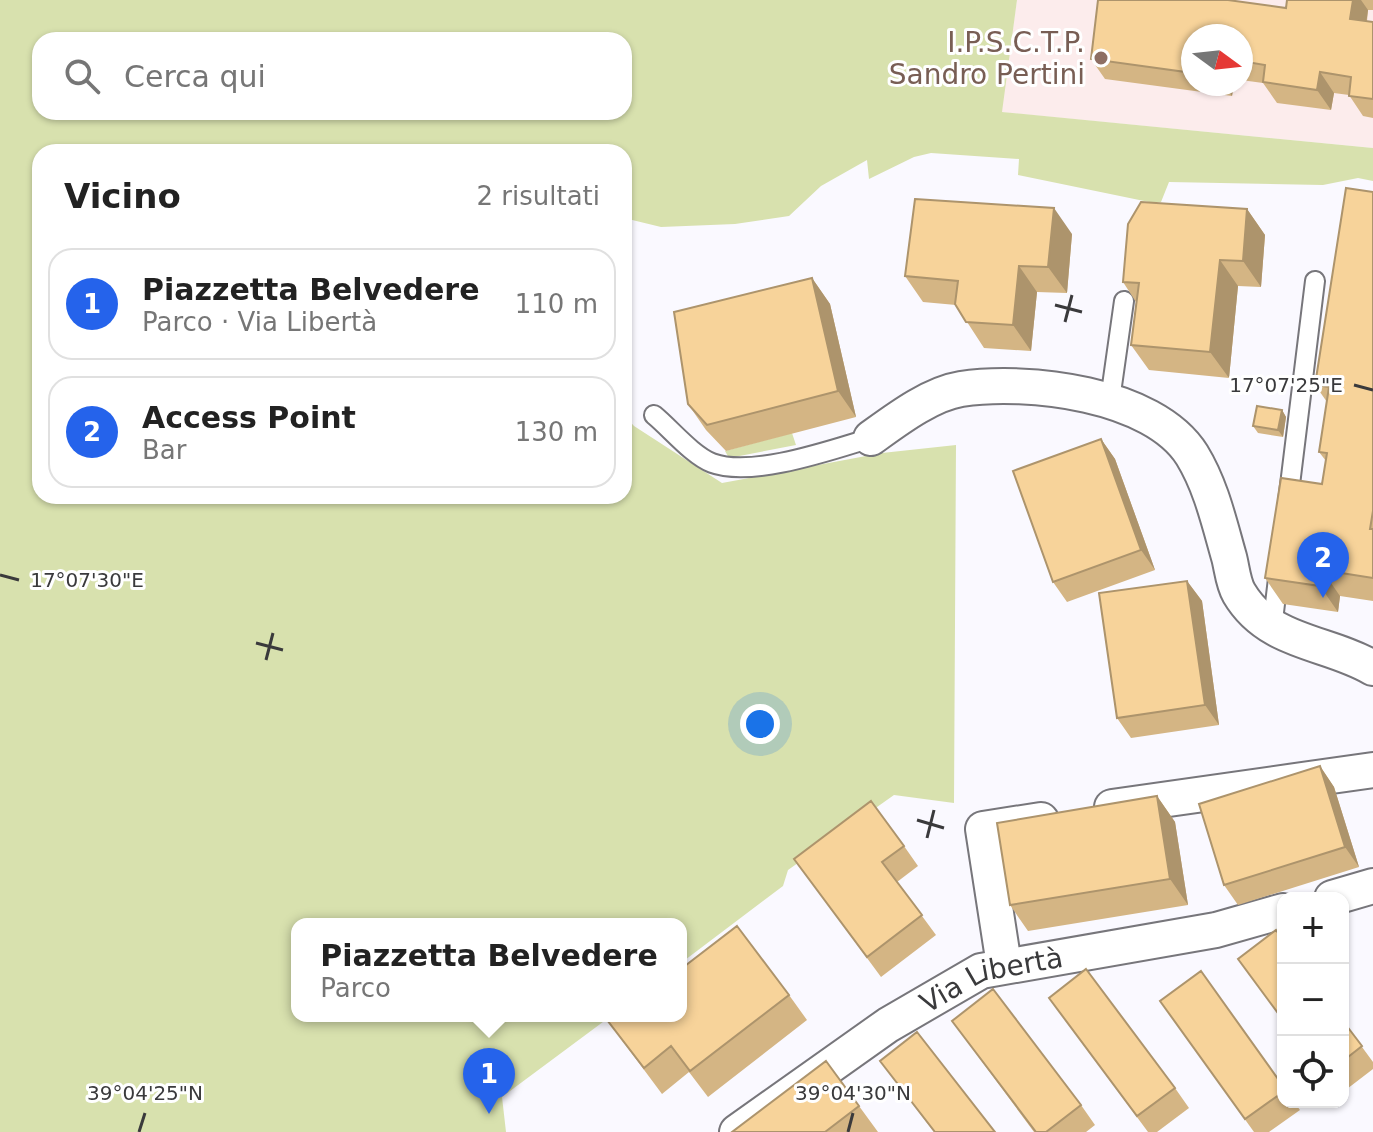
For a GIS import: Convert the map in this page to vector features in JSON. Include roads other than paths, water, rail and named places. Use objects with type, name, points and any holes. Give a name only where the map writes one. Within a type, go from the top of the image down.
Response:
[{"type":"street","points":[[871,438],[903,415],[959,389],[1027,387],[1110,400],[1158,423],[1190,452],[1211,494],[1238,592],[1272,629],[1373,668]]},
{"type":"street","points":[[1004,965],[983,829],[1184,795],[1373,770]]},
{"type":"street","points":[[1349,893],[1373,886]]},
{"type":"street","name":"Via Libertà","points":[[737,1132],[888,1025],[981,971],[1216,930],[1277,913]]},
{"type":"lane","points":[[1285,518],[1315,281]]},
{"type":"lane","points":[[1110,400],[1124,301]]},
{"type":"lane","points":[[654,415],[709,462],[729,467],[821,453],[871,438]]},
{"type":"lane","points":[[1272,629],[1281,550]]},
{"type":"place","name":"I.P.S.C.T.P. Sandro Pertini","points":[[1101,58]]},
{"type":"place","name":"Access Point","points":[[1323,598]]},
{"type":"place","name":"Piazzetta Belvedere","points":[[489,1114]]}]
